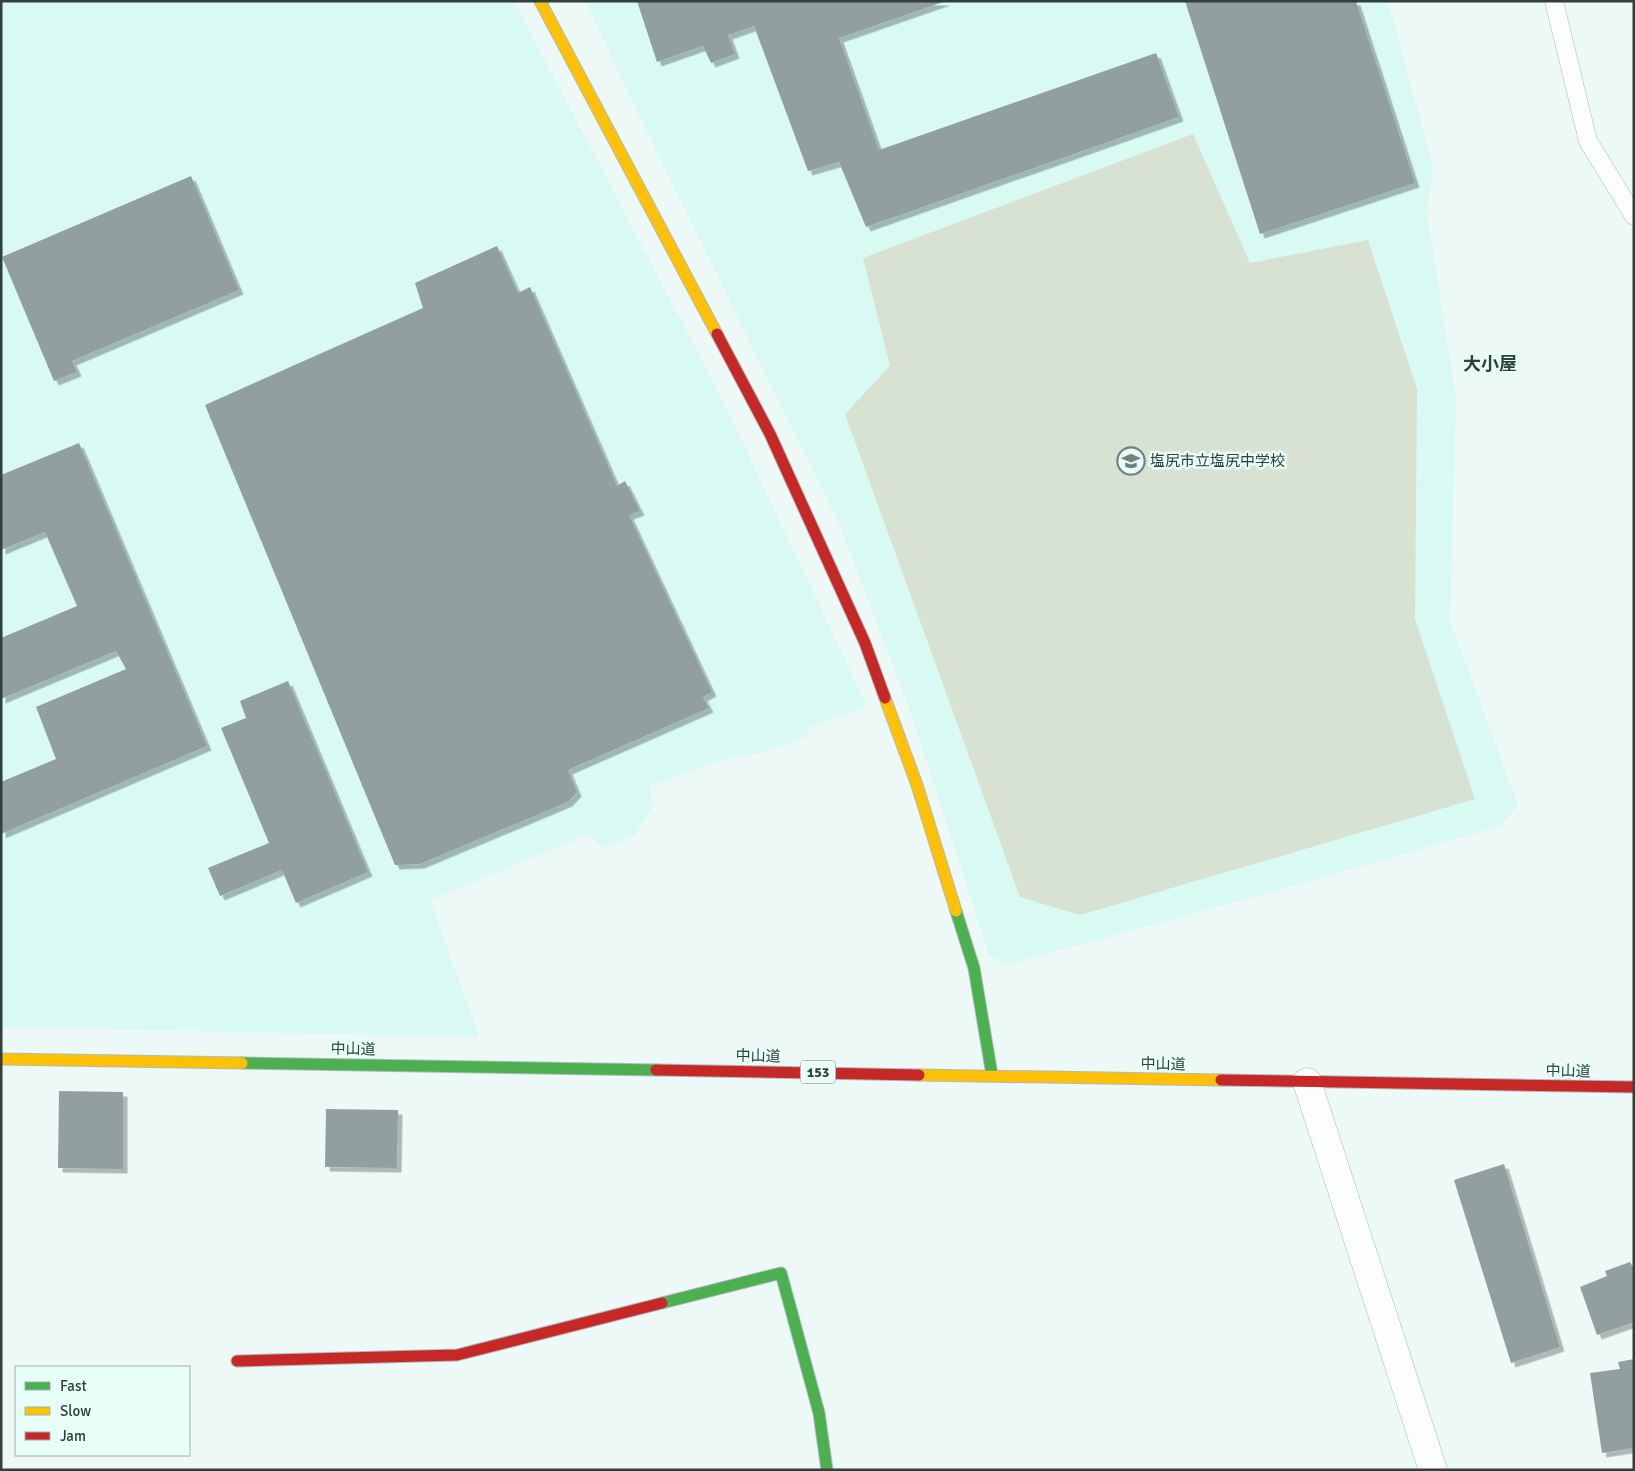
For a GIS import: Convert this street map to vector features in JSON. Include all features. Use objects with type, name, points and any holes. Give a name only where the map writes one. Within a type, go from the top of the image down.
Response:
[{"type":"main road","points":[[540,1],[770,434],[866,643],[917,785],[974,968],[992,1075]]},
{"type":"main road","name":"中山道","points":[[1,1058],[1634,1087]]},
{"type":"main road","points":[[237,1361],[457,1355],[781,1273],[819,1414],[827,1470]]},
{"type":"street","points":[[1307,1082],[1433,1470]]},
{"type":"lane","points":[[1554,1],[1588,141],[1634,216]]},
{"type":"shaded area","points":[[1,1],[514,1],[721,397],[867,706],[806,729],[808,736],[762,753],[731,757],[650,786],[652,807],[635,835],[604,848],[587,835],[430,900],[479,1037],[1,1027]]},
{"type":"shaded area","name":"塩尻市立塩尻中学校","points":[[586,1],[1388,1],[1433,167],[1427,214],[1456,397],[1450,621],[1518,805],[1501,826],[1261,895],[1006,965],[989,955],[911,713],[840,526],[626,89]]},
{"type":"shaded area","points":[[1193,134],[1250,263],[1368,240],[1417,389],[1415,619],[1475,799],[1080,915],[1020,897],[845,414],[890,366],[863,258]]},
{"type":"building","points":[[637,1],[946,1],[839,38],[879,150],[1156,53],[1179,117],[866,227],[839,162],[808,171],[754,26],[728,35],[735,54],[711,63],[703,46],[657,62]]},
{"type":"building","points":[[1185,1],[1356,1],[1415,183],[1260,234]]},
{"type":"building","points":[[191,176],[239,290],[72,361],[77,372],[54,381],[2,257]]},
{"type":"building","points":[[497,246],[518,293],[530,287],[617,486],[625,481],[640,511],[629,515],[712,692],[703,697],[709,708],[568,770],[577,792],[568,802],[420,864],[395,865],[205,405],[423,308],[415,283]]},
{"type":"building","points":[[79,443],[207,746],[1,834],[1,782],[56,759],[36,707],[126,669],[116,651],[1,699],[1,638],[77,606],[45,532],[1,550],[1,475]]},
{"type":"building","points":[[288,681],[368,872],[296,903],[282,870],[220,896],[208,868],[269,843],[221,728],[246,718],[240,701]]},
{"type":"building","points":[[59,1091],[123,1092],[123,1169],[58,1168]]},
{"type":"building","points":[[326,1109],[398,1110],[397,1168],[325,1167]]},
{"type":"building","points":[[1504,1164],[1560,1347],[1511,1363],[1454,1180]]},
{"type":"building","points":[[1630,1262],[1634,1269],[1634,1322],[1597,1335],[1580,1287],[1607,1276],[1605,1271]]},
{"type":"building","points":[[1634,1359],[1634,1448],[1602,1453],[1590,1373],[1620,1369],[1618,1362]]},
{"type":"traffic: fast","points":[[956,911],[974,968],[992,1075]]},
{"type":"traffic: fast","points":[[242,1063],[656,1070]]},
{"type":"traffic: fast","points":[[662,1303],[781,1273],[819,1413],[827,1470]]},
{"type":"traffic: slow","points":[[540,1],[717,334]]},
{"type":"traffic: slow","points":[[885,698],[917,785],[956,911]]},
{"type":"traffic: slow","points":[[1,1059],[242,1063]]},
{"type":"traffic: slow","points":[[919,1075],[1221,1080]]},
{"type":"traffic: jam","points":[[717,334],[770,434],[865,643],[885,698]]},
{"type":"traffic: jam","points":[[656,1070],[919,1075]]},
{"type":"traffic: jam","points":[[1221,1080],[1634,1087]]},
{"type":"traffic: jam","points":[[237,1361],[457,1355],[662,1303]]},
{"type":"place","name":"塩尻市立塩尻中学校","points":[[1131,461]]},
{"type":"district","name":"大小屋","points":[[1490,364]]}]
